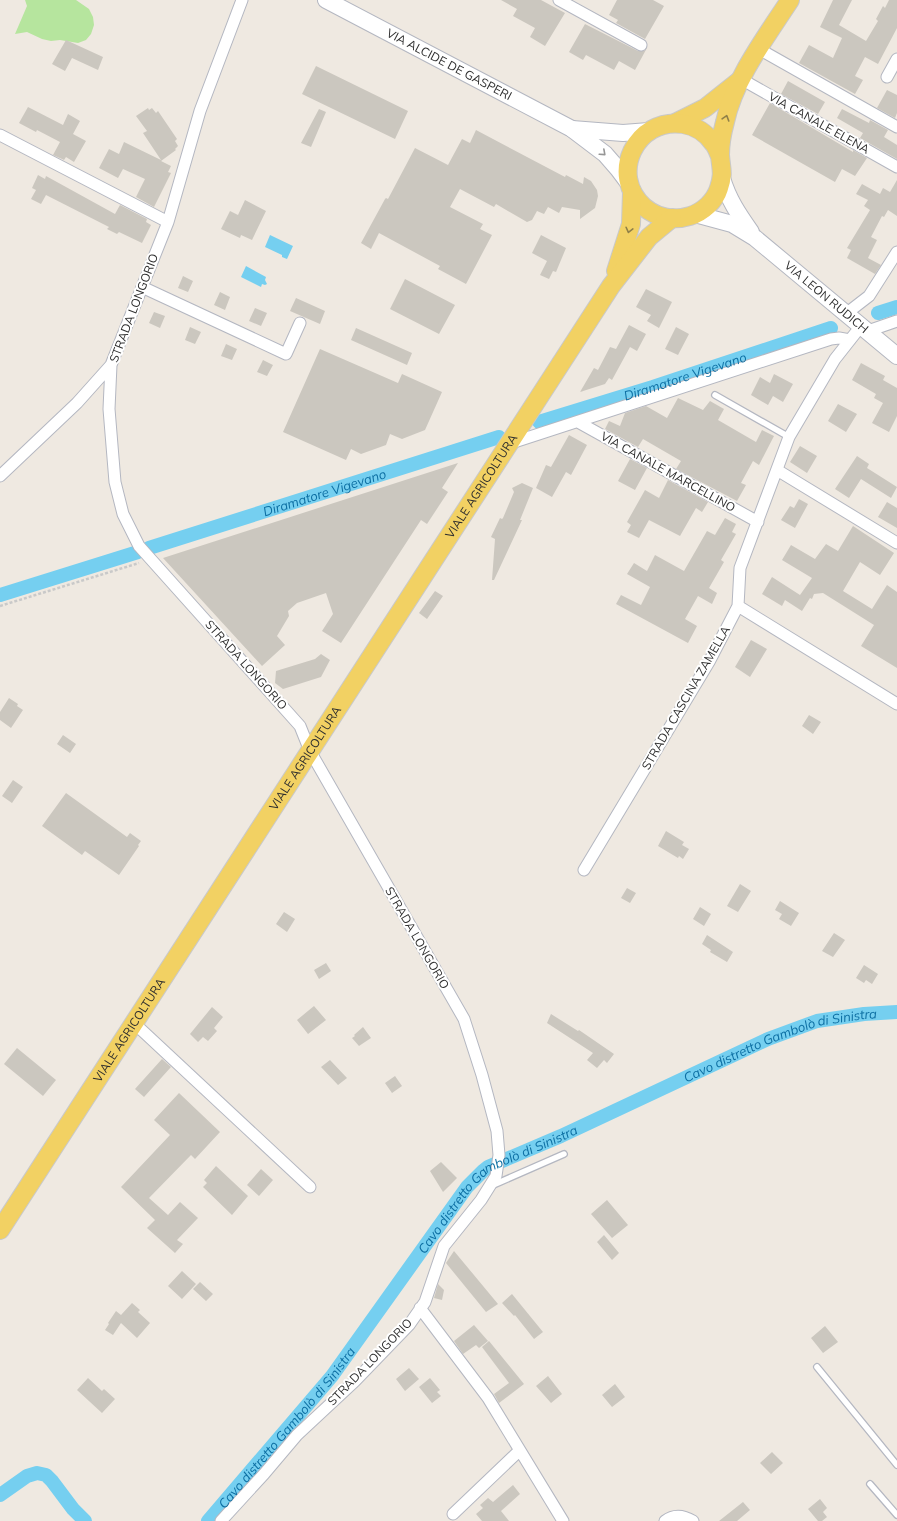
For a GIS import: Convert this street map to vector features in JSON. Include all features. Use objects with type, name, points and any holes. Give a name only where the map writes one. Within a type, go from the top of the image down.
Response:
[{"type":"main road","name":"VIA ALCIDE DE GASPERI","points":[[326,0],[572,129],[605,154],[631,188]]},
{"type":"main road","name":"VIALE AGRICOLTURA","points":[[720,156],[725,120],[741,79],[790,0]]},
{"type":"main road","name":"VIALE AGRICOLTURA","points":[[676,123],[690,126],[703,132],[714,143],[720,156],[722,167],[722,178],[719,190],[713,200],[705,208],[684,218],[660,216],[639,202],[631,188],[627,173],[628,161],[636,144],[649,131],[662,125],[676,123],[705,108],[741,79]]},
{"type":"main road","name":"VIA ALCIDE DE GASPERI","points":[[572,129],[623,133],[649,131]]},
{"type":"main road","points":[[722,178],[736,212],[756,238]]},
{"type":"main road","name":"VIALE AGRICOLTURA","points":[[611,286],[626,243],[630,224],[631,188]]},
{"type":"main road","points":[[695,214],[732,224],[756,238]]},
{"type":"main road","name":"VIALE AGRICOLTURA","points":[[0,1230],[611,286],[649,238],[672,218]]},
{"type":"main road","name":"VIA LEON RUDICH","points":[[756,238],[897,356]]},
{"type":"street","name":"STRADA LONGORIO","points":[[221,1521],[297,1435],[409,1325],[424,1302],[444,1246],[491,1186],[496,1176],[499,1155],[497,1131],[482,1075],[464,1019],[310,751],[300,726],[139,546],[123,514],[115,482],[109,409],[111,365],[168,222],[200,111],[242,0]]},
{"type":"street","points":[[559,0],[641,46]]},
{"type":"street","points":[[759,49],[897,127]]},
{"type":"street","points":[[886,77],[897,59]]},
{"type":"street","name":"VIA CANALE ELENA","points":[[741,79],[897,167]]},
{"type":"street","points":[[0,135],[168,222]]},
{"type":"street","points":[[847,313],[869,296],[897,252]]},
{"type":"street","points":[[142,287],[286,354],[300,323]]},
{"type":"street","points":[[864,328],[897,321]]},
{"type":"street","name":"STRADA CASCINA ZAMELLA","points":[[584,870],[709,662],[738,606],[740,568],[789,437],[834,359],[850,340],[864,328]]},
{"type":"street","points":[[509,443],[578,422],[831,339],[839,338],[850,340]]},
{"type":"street","points":[[0,476],[77,403],[111,365]]},
{"type":"street","name":"VIA CANALE MARCELLINO","points":[[578,422],[758,522]]},
{"type":"street","points":[[777,470],[897,543]]},
{"type":"street","points":[[738,606],[897,704]]},
{"type":"street","points":[[134,1023],[310,1187]]},
{"type":"street","name":"STRADA LONGORIO","points":[[420,1308],[488,1398],[563,1521]]},
{"type":"street","points":[[453,1514],[520,1452]]},
{"type":"street","points":[[664,1521],[669,1517],[682,1516],[693,1521]]},
{"type":"lane","points":[[715,395],[789,437]]},
{"type":"lane","points":[[491,1186],[564,1154]]},
{"type":"lane","points":[[817,1367],[897,1465]]},
{"type":"lane","points":[[870,1484],[897,1516]]},
{"type":"path","points":[[0,606],[152,560]]},
{"type":"green space","points":[[25,0],[76,0],[89,9],[93,17],[94,25],[91,34],[86,40],[78,43],[60,40],[51,41],[42,39],[27,32],[15,34],[27,6]]},
{"type":"water","points":[[270,235],[293,246],[287,259],[265,247]]},
{"type":"water","points":[[246,266],[266,277],[265,280],[267,284],[262,284],[261,287],[241,277]]},
{"type":"building","points":[[501,0],[541,0],[565,13],[545,46],[530,37],[535,28],[513,16],[517,9]]},
{"type":"building","points":[[617,0],[653,0],[664,6],[645,39],[616,23],[618,20],[609,15]]},
{"type":"building","points":[[833,0],[852,0],[839,25],[866,41],[878,21],[876,19],[883,6],[885,8],[889,0],[897,0],[897,28],[878,64],[865,57],[855,76],[863,80],[855,94],[799,63],[809,45],[833,58],[842,38],[820,27]]},
{"type":"building","points":[[585,24],[638,51],[644,51],[648,46],[635,70],[619,61],[614,70],[586,55],[583,60],[569,52]]},
{"type":"building","points":[[66,40],[103,57],[98,70],[72,58],[65,71],[52,64]]},
{"type":"building","points":[[316,66],[408,111],[395,139],[302,94]]},
{"type":"building","points":[[788,81],[825,102],[818,114],[781,94]]},
{"type":"building","points":[[887,90],[897,95],[897,113],[895,118],[877,108]]},
{"type":"building","points":[[770,103],[853,152],[853,150],[867,158],[855,176],[842,169],[835,182],[752,135]]},
{"type":"building","points":[[28,107],[63,125],[68,114],[80,121],[73,134],[86,141],[74,162],[66,157],[64,160],[53,155],[60,142],[37,130],[36,132],[19,123]]},
{"type":"building","points":[[148,108],[149,110],[152,108],[156,113],[158,111],[177,139],[175,141],[178,146],[175,149],[176,150],[161,161],[171,166],[168,172],[171,173],[154,207],[136,197],[145,179],[123,169],[118,178],[99,168],[109,149],[119,154],[124,142],[161,160],[143,133],[147,131],[136,116]]},
{"type":"building","points":[[319,109],[326,112],[311,147],[301,143]]},
{"type":"building","points":[[842,109],[869,123],[870,120],[888,130],[884,137],[897,145],[897,159],[860,138],[863,133],[837,118]]},
{"type":"building","points":[[476,130],[565,177],[566,175],[583,184],[584,177],[591,181],[597,190],[598,196],[595,208],[580,219],[580,210],[562,207],[559,213],[548,207],[544,214],[537,211],[532,220],[527,222],[496,204],[494,207],[460,189],[450,207],[483,224],[480,229],[492,235],[466,284],[438,269],[440,266],[379,233],[371,249],[361,243],[385,199],[388,199],[415,148],[448,165],[462,139],[470,143]]},
{"type":"building","points":[[38,175],[45,179],[46,176],[115,214],[120,205],[147,219],[146,222],[151,225],[142,243],[119,232],[117,234],[107,229],[109,227],[46,195],[41,204],[31,199],[36,190],[32,188]]},
{"type":"building","points":[[897,180],[897,216],[888,210],[884,217],[882,216],[871,237],[877,240],[868,258],[881,265],[875,274],[847,258],[851,250],[847,248],[870,210],[864,206],[868,200],[856,194],[862,184],[880,194],[883,188],[890,192]]},
{"type":"building","points":[[245,200],[266,211],[252,240],[241,235],[240,238],[221,229],[230,211],[238,215]]},
{"type":"building","points":[[541,235],[566,248],[556,272],[553,271],[549,279],[540,275],[547,261],[532,253]]},
{"type":"building","points":[[183,276],[193,281],[188,292],[178,288]]},
{"type":"building","points":[[405,279],[455,305],[439,334],[390,309]]},
{"type":"building","points":[[646,289],[672,302],[659,328],[647,321],[651,315],[636,307]]},
{"type":"building","points":[[220,292],[230,297],[225,310],[214,305]]},
{"type":"building","points":[[296,298],[325,311],[320,324],[290,311]]},
{"type":"building","points":[[255,308],[267,313],[261,326],[249,321]]},
{"type":"building","points":[[154,312],[165,316],[160,328],[149,323]]},
{"type":"building","points":[[629,325],[646,334],[637,351],[630,347],[612,380],[609,378],[605,384],[580,392],[594,368],[598,370],[610,347],[616,349]]},
{"type":"building","points":[[190,327],[201,332],[195,344],[185,340]]},
{"type":"building","points":[[676,327],[689,334],[678,355],[665,349]]},
{"type":"building","points":[[356,328],[412,353],[407,365],[351,340]]},
{"type":"building","points":[[226,344],[237,349],[232,360],[221,356]]},
{"type":"building","points":[[320,349],[398,383],[402,374],[442,392],[425,430],[402,439],[390,434],[386,445],[361,454],[351,449],[346,460],[283,432]]},
{"type":"building","points":[[263,360],[273,365],[267,376],[257,372]]},
{"type":"building","points":[[861,363],[885,376],[883,380],[897,388],[897,416],[889,432],[872,423],[883,403],[874,398],[876,394],[852,380]]},
{"type":"building","points":[[774,374],[793,384],[783,402],[773,396],[768,405],[751,395],[760,377],[770,383]]},
{"type":"building","points":[[678,398],[703,410],[710,401],[724,409],[718,420],[756,442],[762,430],[774,436],[759,465],[753,461],[741,483],[746,485],[737,501],[676,469],[681,461],[643,439],[638,447],[605,429],[609,421],[620,426],[625,413],[646,406],[667,418]]},
{"type":"building","points":[[838,404],[857,414],[846,432],[828,421]]},
{"type":"building","points":[[569,435],[587,445],[571,475],[566,472],[552,497],[536,488],[546,465],[551,467]]},
{"type":"building","points":[[800,446],[817,456],[807,473],[790,462]]},
{"type":"building","points":[[857,456],[869,464],[867,468],[897,487],[891,498],[861,479],[849,498],[835,489]]},
{"type":"building","points":[[630,459],[647,468],[635,490],[618,481]]},
{"type":"building","points":[[458,463],[442,488],[448,492],[427,524],[421,520],[341,643],[322,631],[333,614],[326,593],[297,603],[288,611],[289,616],[277,636],[285,645],[262,666],[163,558]]},
{"type":"building","points":[[668,480],[708,502],[702,512],[696,508],[680,536],[649,520],[639,538],[627,532],[631,525],[627,522],[645,490],[659,498]]},
{"type":"building","points":[[522,483],[533,488],[520,520],[522,520],[494,580],[492,580],[495,539],[491,537],[500,518],[503,518],[514,492],[512,488]]},
{"type":"building","points":[[799,499],[808,504],[795,528],[781,520],[790,506],[794,508]]},
{"type":"building","points":[[887,502],[897,508],[897,528],[878,517]]},
{"type":"building","points":[[725,518],[736,524],[732,532],[736,534],[721,560],[724,562],[709,588],[717,593],[712,604],[698,596],[685,619],[697,626],[688,643],[616,604],[621,595],[641,605],[650,587],[627,574],[634,563],[647,571],[655,555],[684,571],[707,531],[715,535]]},
{"type":"building","points":[[853,526],[894,553],[880,575],[860,562],[843,591],[872,609],[887,585],[897,592],[897,668],[861,646],[874,625],[823,593],[814,594],[812,599],[810,598],[802,611],[785,600],[782,606],[762,594],[772,577],[800,595],[812,578],[782,560],[791,545],[815,559],[826,544],[838,551]]},
{"type":"building","points":[[435,591],[443,596],[427,619],[419,613]]},
{"type":"building","points":[[751,640],[767,649],[750,677],[735,667]]},
{"type":"building","points":[[321,654],[330,660],[321,677],[283,689],[275,683],[276,671],[315,659]]},
{"type":"building","points":[[9,698],[18,704],[17,706],[23,710],[11,728],[0,720],[0,712]]},
{"type":"building","points":[[809,715],[821,722],[813,734],[802,726]]},
{"type":"building","points":[[63,735],[76,744],[70,753],[57,744]]},
{"type":"building","points":[[13,780],[23,787],[12,803],[2,796]]},
{"type":"building","points":[[66,793],[127,837],[130,833],[141,841],[119,875],[85,851],[82,855],[42,826]]},
{"type":"building","points":[[666,831],[684,842],[682,845],[689,849],[683,859],[679,856],[678,858],[658,846]]},
{"type":"building","points":[[740,884],[751,891],[738,912],[727,906]]},
{"type":"building","points":[[627,888],[636,893],[630,903],[621,898]]},
{"type":"building","points":[[780,901],[799,913],[791,926],[779,919],[782,914],[775,910]]},
{"type":"building","points":[[700,907],[711,914],[704,926],[693,919]]},
{"type":"building","points":[[284,912],[295,919],[287,932],[276,924]]},
{"type":"building","points":[[834,933],[845,940],[833,957],[822,951]]},
{"type":"building","points":[[707,935],[733,952],[727,962],[710,952],[711,950],[702,944]]},
{"type":"building","points":[[326,963],[331,971],[319,979],[314,970]]},
{"type":"building","points":[[864,965],[878,974],[872,984],[866,980],[864,983],[856,978]]},
{"type":"building","points":[[314,1006],[326,1020],[308,1034],[297,1020]]},
{"type":"building","points":[[212,1007],[223,1017],[214,1028],[217,1031],[208,1041],[203,1037],[198,1042],[190,1034]]},
{"type":"building","points":[[551,1014],[578,1031],[579,1030],[614,1054],[607,1063],[604,1060],[597,1068],[587,1060],[593,1053],[547,1023]]},
{"type":"building","points":[[363,1027],[371,1038],[359,1046],[352,1038]]},
{"type":"building","points":[[17,1048],[56,1080],[43,1096],[4,1064]]},
{"type":"building","points":[[162,1059],[171,1067],[144,1097],[135,1089]]},
{"type":"building","points":[[330,1060],[347,1078],[338,1085],[321,1067]]},
{"type":"building","points":[[395,1076],[402,1086],[392,1093],[385,1083]]},
{"type":"building","points":[[179,1093],[220,1132],[195,1159],[191,1155],[149,1198],[168,1215],[180,1202],[198,1218],[177,1240],[183,1244],[175,1253],[147,1228],[155,1220],[121,1187],[170,1135],[154,1120]]},
{"type":"building","points":[[441,1162],[457,1178],[443,1192],[430,1171]]},
{"type":"building","points":[[216,1166],[248,1196],[232,1215],[203,1187],[207,1183],[204,1180]]},
{"type":"building","points":[[261,1169],[273,1180],[259,1196],[247,1185]]},
{"type":"building","points":[[607,1200],[628,1225],[612,1238],[591,1214]]},
{"type":"building","points":[[604,1235],[619,1253],[612,1260],[597,1242]]},
{"type":"building","points":[[454,1251],[498,1304],[486,1312],[446,1263]]},
{"type":"building","points":[[182,1271],[196,1284],[182,1299],[168,1286]]},
{"type":"building","points":[[200,1282],[213,1294],[206,1301],[193,1289]]},
{"type":"building","points":[[438,1284],[444,1290],[442,1300],[434,1298]]},
{"type":"building","points":[[512,1294],[543,1332],[534,1339],[515,1315],[514,1316],[502,1303]]},
{"type":"building","points":[[132,1303],[140,1310],[138,1312],[150,1323],[137,1338],[121,1323],[113,1335],[105,1330],[116,1311],[121,1315]]},
{"type":"building","points":[[474,1325],[488,1341],[479,1348],[476,1345],[463,1354],[454,1341]]},
{"type":"building","points":[[825,1326],[838,1342],[823,1353],[811,1338]]},
{"type":"building","points":[[489,1341],[524,1384],[499,1403],[494,1394],[509,1383],[482,1347]]},
{"type":"building","points":[[409,1368],[419,1379],[405,1391],[396,1379]]},
{"type":"building","points":[[548,1376],[562,1394],[551,1403],[536,1386]]},
{"type":"building","points":[[88,1378],[102,1391],[104,1389],[115,1399],[102,1413],[77,1390]]},
{"type":"building","points":[[430,1378],[440,1390],[437,1392],[441,1396],[432,1403],[419,1387]]},
{"type":"building","points":[[615,1384],[625,1397],[612,1407],[602,1395]]},
{"type":"building","points":[[772,1452],[783,1463],[771,1474],[760,1463]]},
{"type":"building","points":[[513,1485],[520,1494],[501,1511],[509,1521],[482,1521],[476,1514],[483,1508],[480,1505],[488,1498],[493,1502]]},
{"type":"building","points":[[820,1499],[827,1508],[823,1512],[827,1517],[822,1521],[818,1521],[808,1509]]},
{"type":"building","points":[[743,1502],[750,1510],[737,1521],[719,1521]]},
{"type":"waterway","name":"Diramatore Vigevano","points":[[878,313],[897,307]]},
{"type":"waterway","name":"Diramatore Vigevano","points":[[539,422],[653,387],[831,328]]},
{"type":"waterway","name":"Diramatore Vigevano","points":[[149,548],[499,437]]},
{"type":"waterway","name":"Diramatore Vigevano","points":[[0,595],[138,552]]},
{"type":"waterway","name":"Cavo distretto Gambolò di Sinistra","points":[[208,1521],[332,1376],[467,1187],[488,1167],[561,1136],[768,1039],[817,1021],[864,1014],[897,1012]]},
{"type":"waterway","name":"Cavo distretto Gambolò di Sinistra","points":[[0,1495],[27,1476],[37,1473],[46,1475],[73,1509],[85,1521]]}]
